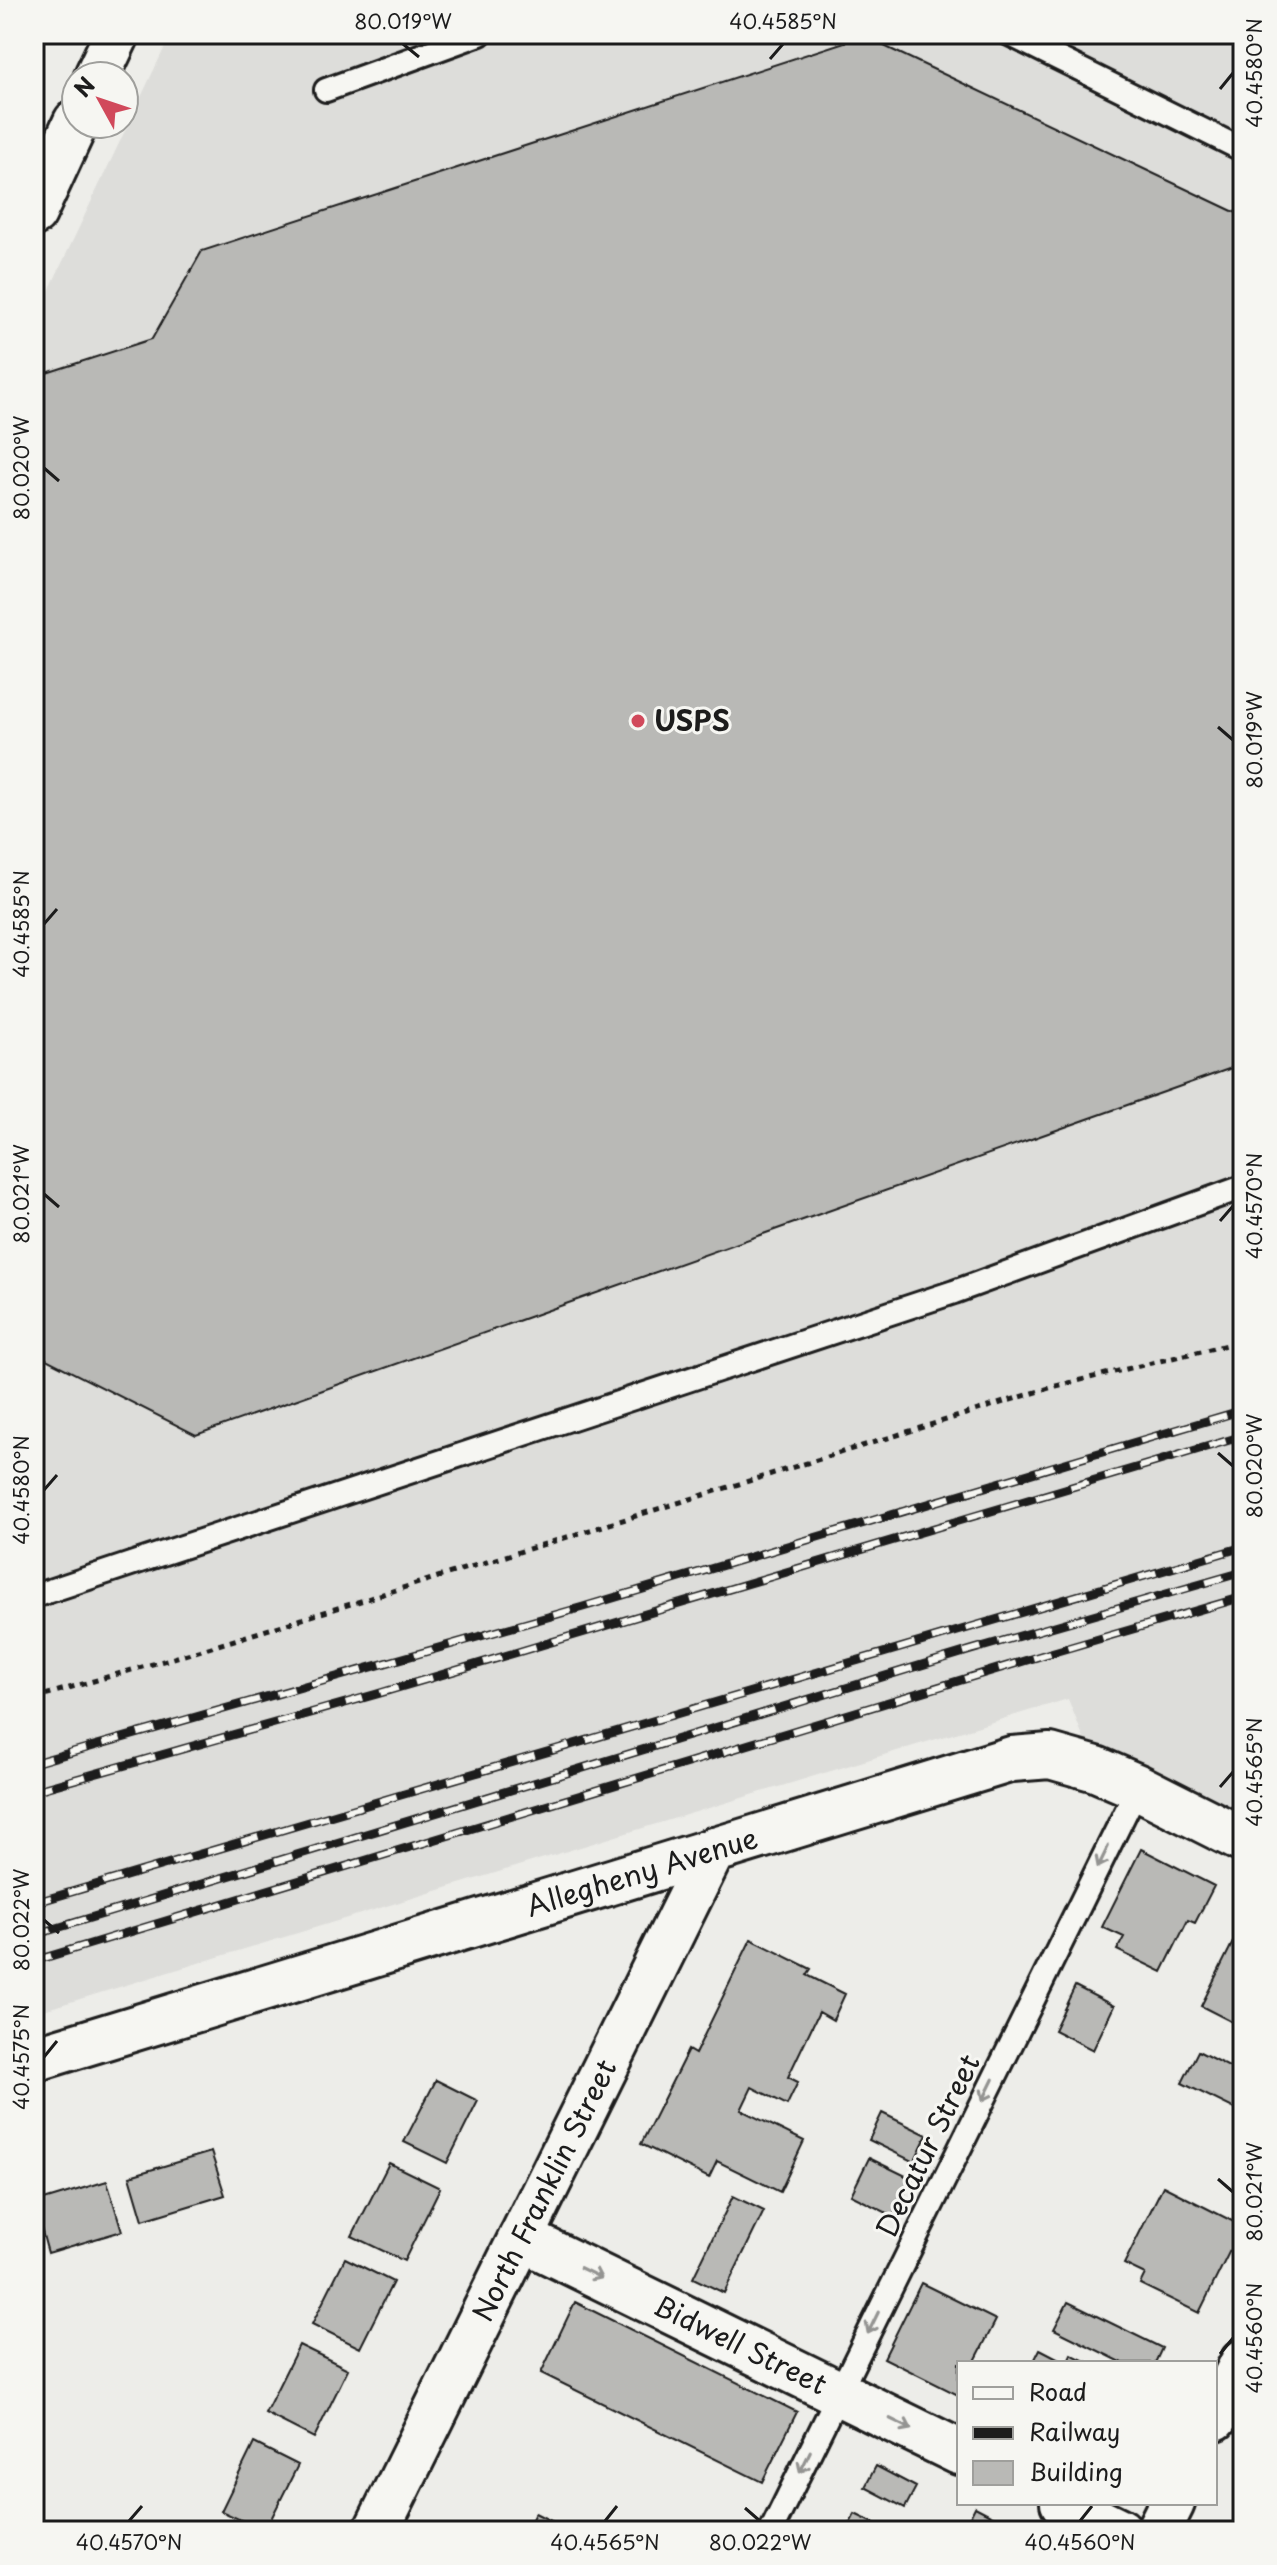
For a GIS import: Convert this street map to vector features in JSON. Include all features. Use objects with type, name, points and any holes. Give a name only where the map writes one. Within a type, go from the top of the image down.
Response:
[{"type":"street","points":[[105,60],[117,34]]},
{"type":"street","points":[[34,213],[68,140]]},
{"type":"street","name":"Allegheny Avenue","points":[[34,2059],[1012,1759],[1050,1756],[1096,1769],[1243,1840]]},
{"type":"street","name":"North Franklin Street","points":[[376,2531],[713,1850]]},
{"type":"street","name":"Bidwell Street","points":[[521,2238],[957,2451]]},
{"type":"street","points":[[1217,2414],[1243,2362]]},
{"type":"street","points":[[1067,2505],[1120,2531]]},
{"type":"street","points":[[1158,2531],[1171,2505]]},
{"type":"lane","points":[[326,90],[480,34]]},
{"type":"lane","points":[[1009,34],[1243,150]]},
{"type":"lane","points":[[34,1596],[954,1292],[1243,1187]]},
{"type":"lane","name":"Decatur Street","points":[[771,2531],[1138,1787]]},
{"type":"path","points":[[34,1698],[205,1649],[1056,1386],[1243,1341]]},
{"type":"shaded area","name":"USPS","points":[[171,34],[1243,34],[1243,1840],[1096,1769],[1068,1699],[34,2013],[34,322],[121,140],[140,140],[140,99]]},
{"type":"building","name":"USPS","points":[[863,36],[1243,216],[1243,1064],[196,1435],[34,1353],[34,377],[152,339],[202,251]]},
{"type":"building","points":[[1141,1849],[1214,1886],[1195,1923],[1188,1920],[1162,1972],[1117,1950],[1124,1937],[1102,1927]]},
{"type":"building","points":[[1243,1922],[1243,2004],[1234,2023],[1201,2006]]},
{"type":"building","points":[[751,1939],[811,1969],[807,1975],[845,1994],[833,2020],[819,2012],[788,2077],[798,2082],[787,2105],[752,2087],[741,2110],[804,2141],[780,2192],[717,2161],[709,2178],[641,2144],[688,2050],[695,2054]]},
{"type":"building","points":[[1075,1986],[1114,2006],[1093,2050],[1054,2030]]},
{"type":"building","points":[[1198,2051],[1243,2074],[1243,2113],[1182,2083]]},
{"type":"building","points":[[436,2080],[478,2101],[447,2163],[404,2142]]},
{"type":"building","points":[[882,2113],[927,2135],[914,2162],[869,2140]]},
{"type":"building","points":[[211,2152],[225,2195],[143,2220],[130,2176]]},
{"type":"building","points":[[869,2158],[912,2179],[893,2216],[851,2195]]},
{"type":"building","points":[[389,2163],[440,2188],[404,2261],[352,2236]]},
{"type":"building","points":[[107,2181],[122,2231],[48,2253],[34,2203]]},
{"type":"building","points":[[1163,2186],[1242,2226],[1199,2313],[1140,2284],[1145,2274],[1124,2264]]},
{"type":"building","points":[[733,2196],[764,2211],[724,2293],[693,2278]]},
{"type":"building","points":[[345,2258],[393,2282],[360,2348],[312,2324]]},
{"type":"building","points":[[921,2283],[996,2320],[975,2361],[957,2361],[957,2394],[884,2358]]},
{"type":"building","points":[[575,2302],[797,2412],[762,2482],[541,2373]]},
{"type":"building","points":[[1068,2302],[1162,2348],[1156,2361],[1119,2361],[1054,2329]]},
{"type":"building","points":[[299,2345],[348,2369],[314,2438],[265,2413]]},
{"type":"building","points":[[1040,2349],[1063,2361],[1034,2361]]},
{"type":"building","points":[[1071,2354],[1085,2361],[1068,2361]]},
{"type":"building","points":[[254,2443],[298,2465],[265,2531],[221,2511]]},
{"type":"building","points":[[876,2466],[916,2487],[905,2508],[865,2487]]},
{"type":"building","points":[[975,2507],[1021,2531],[963,2531]]},
{"type":"building","points":[[535,2513],[571,2531],[526,2531]]},
{"type":"building","points":[[855,2514],[890,2531],[846,2531]]},
{"type":"railway","points":[[34,1763],[583,1607],[1243,1410]]},
{"type":"railway","points":[[34,1791],[377,1694],[1243,1436]]},
{"type":"railway","points":[[34,1903],[1243,1547]]},
{"type":"railway","points":[[34,1935],[971,1650],[1243,1572]]},
{"type":"railway","points":[[34,1961],[1243,1597]]},
{"type":"place","name":"USPS","points":[[638,721]]}]
